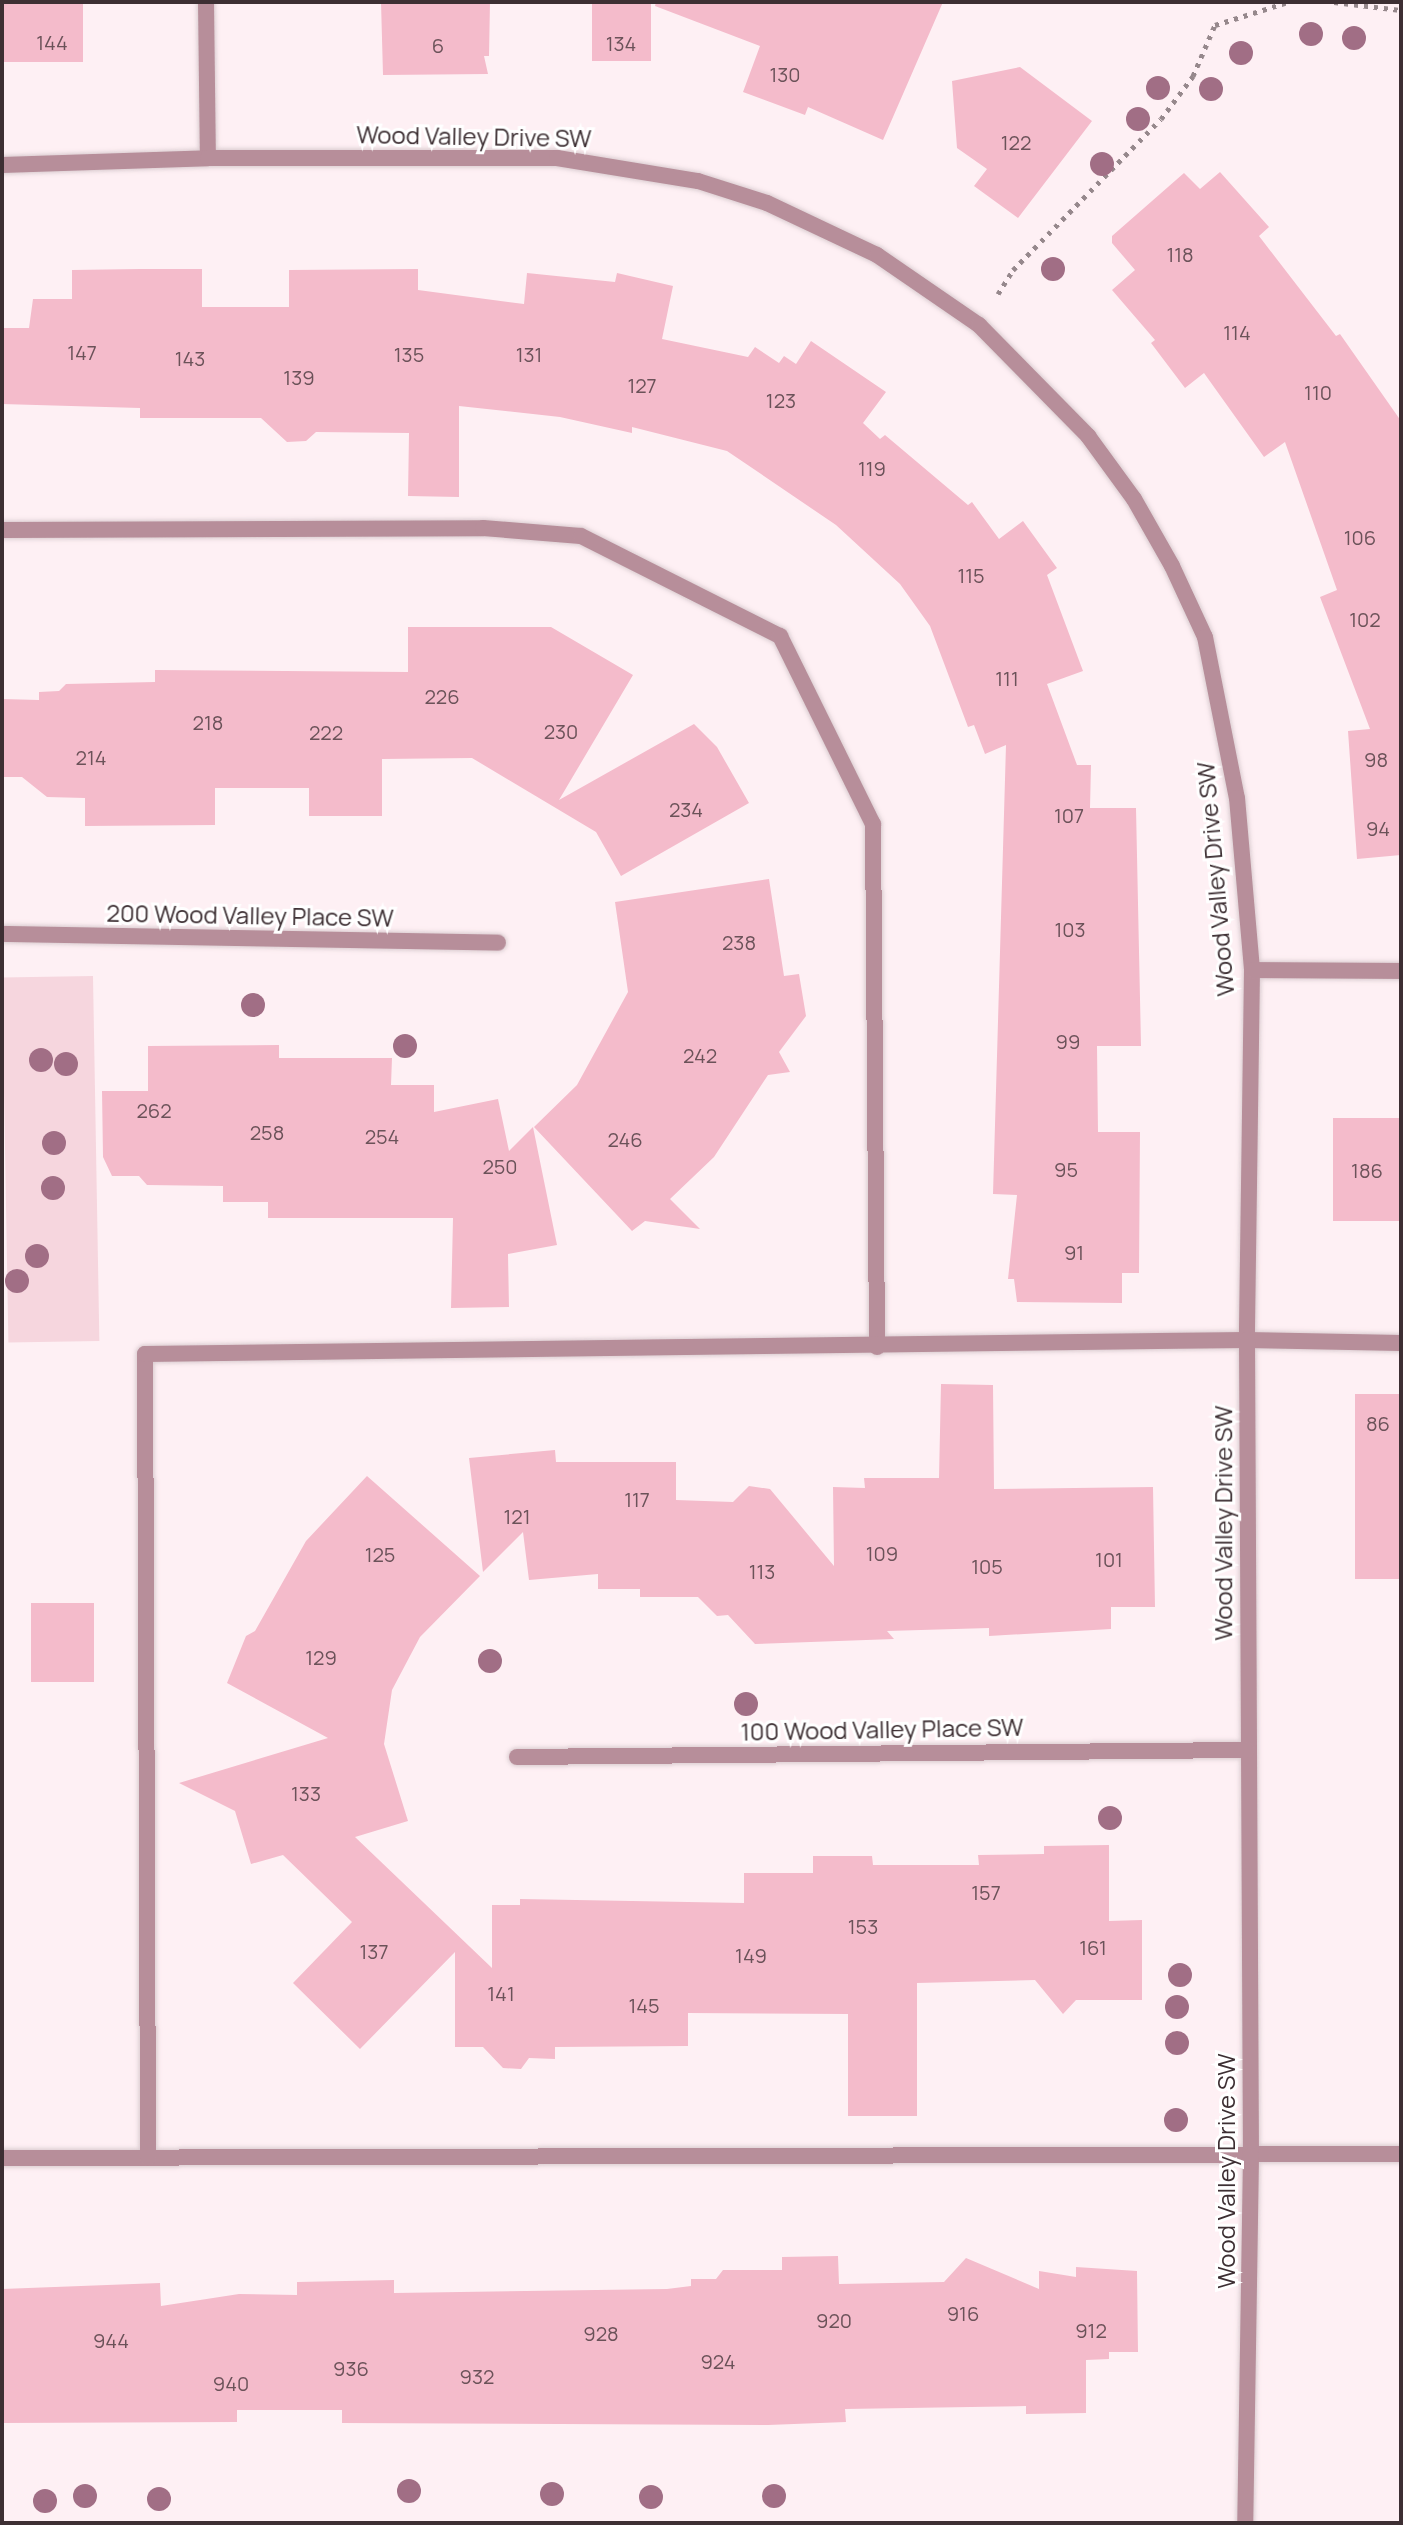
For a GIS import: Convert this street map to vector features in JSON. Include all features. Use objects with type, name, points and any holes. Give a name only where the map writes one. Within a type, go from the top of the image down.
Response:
[{"type":"street","points":[[206,2],[208,158]]},
{"type":"street","name":"Wood Valley Drive SW","points":[[2,165],[208,158],[557,158],[698,181],[823,227],[916,280],[979,325],[1088,436],[1134,499],[1205,637],[1237,798],[1252,970],[1247,1340],[1251,2156],[1245,2523]]},
{"type":"street","points":[[2,530],[483,528],[581,536],[780,636],[873,824],[877,1347]]},
{"type":"street","name":"200 Wood Valley Place SW","points":[[2,934],[498,943]]},
{"type":"street","points":[[1252,970],[1401,971]]},
{"type":"street","points":[[148,2158],[145,1354],[1247,1340],[1401,1343]]},
{"type":"street","name":"100 Wood Valley Place SW","points":[[517,1757],[1247,1750]]},
{"type":"street","points":[[2,2158],[1401,2154]]},
{"type":"path","points":[[1263,2],[1263,10]]},
{"type":"path","points":[[979,325],[1013,270],[1161,119],[1193,76],[1215,25],[1288,2]]},
{"type":"path","points":[[1334,2],[1401,10]]},
{"type":"shaded area","points":[[93,976],[99,1341],[8,1343],[2,978]]},
{"type":"building","points":[[2,2],[83,2],[83,62],[2,62]]},
{"type":"building","points":[[381,2],[490,2],[489,56],[484,56],[488,74],[383,75]]},
{"type":"building","points":[[592,2],[651,2],[651,61],[592,61]]},
{"type":"building","points":[[656,2],[943,2],[883,140],[808,107],[805,115],[743,92],[760,46],[655,6]]},
{"type":"building","points":[[1020,67],[1092,121],[1018,218],[974,186],[987,169],[957,148],[952,81]]},
{"type":"building","points":[[1220,172],[1269,227],[1259,236],[1336,336],[1340,334],[1401,421],[1401,855],[1357,859],[1348,731],[1370,729],[1320,597],[1337,590],[1285,442],[1264,457],[1204,373],[1185,388],[1151,343],[1155,340],[1112,290],[1135,270],[1112,243],[1112,236],[1184,173],[1200,189]]},
{"type":"building","points":[[202,269],[202,307],[289,307],[289,270],[418,269],[418,290],[524,304],[527,273],[615,282],[617,273],[673,286],[662,339],[748,357],[755,347],[779,363],[784,356],[796,364],[811,341],[886,392],[863,423],[880,439],[885,435],[968,505],[972,502],[999,539],[1023,521],[1057,568],[1047,575],[1083,671],[1047,684],[1077,765],[1091,765],[1090,808],[1136,808],[1141,1046],[1097,1046],[1098,1132],[1140,1132],[1139,1273],[1122,1273],[1122,1303],[1017,1302],[1014,1279],[1008,1279],[1017,1195],[993,1194],[1006,745],[985,754],[974,725],[968,727],[930,626],[900,584],[836,525],[727,451],[632,427],[632,433],[560,417],[459,406],[459,497],[408,496],[409,433],[316,432],[306,441],[287,442],[261,418],[140,418],[140,408],[2,404],[2,328],[29,328],[33,299],[72,299],[72,270]]},
{"type":"building","points":[[408,627],[551,627],[633,675],[559,800],[694,724],[717,747],[749,803],[621,876],[596,832],[472,758],[382,759],[382,816],[309,816],[309,788],[215,788],[215,825],[85,826],[85,798],[47,797],[22,777],[2,777],[2,699],[39,700],[39,692],[59,691],[66,684],[155,682],[155,670],[408,672]]},
{"type":"building","points":[[769,879],[784,976],[799,974],[806,1016],[779,1052],[790,1072],[768,1075],[714,1157],[670,1199],[700,1229],[645,1221],[632,1231],[534,1127],[577,1085],[628,992],[615,902]]},
{"type":"building","points":[[279,1045],[279,1058],[392,1058],[391,1085],[434,1085],[434,1112],[498,1099],[509,1151],[533,1127],[557,1245],[508,1254],[509,1307],[451,1308],[453,1218],[268,1218],[268,1202],[223,1202],[223,1186],[147,1185],[139,1176],[112,1176],[103,1157],[102,1091],[148,1091],[148,1046]]},
{"type":"building","points":[[1333,1118],[1401,1118],[1401,1221],[1333,1221]]},
{"type":"building","points":[[941,1384],[993,1385],[994,1489],[1153,1487],[1155,1607],[1111,1607],[1111,1629],[989,1636],[989,1628],[887,1631],[894,1639],[755,1644],[728,1615],[717,1616],[698,1597],[640,1597],[640,1589],[598,1589],[598,1574],[529,1580],[523,1532],[483,1572],[469,1458],[555,1450],[556,1462],[676,1462],[676,1500],[733,1502],[749,1486],[770,1489],[834,1566],[833,1487],[865,1488],[864,1478],[939,1478]]},
{"type":"building","points":[[1355,1394],[1401,1394],[1401,1579],[1355,1579]]},
{"type":"building","points":[[367,1476],[480,1576],[420,1637],[392,1690],[384,1744],[408,1821],[355,1837],[492,1968],[492,1905],[520,1905],[520,1899],[744,1903],[744,1873],[813,1873],[813,1856],[872,1856],[873,1865],[979,1865],[978,1855],[1044,1854],[1044,1846],[1109,1845],[1109,1921],[1142,1920],[1142,2000],[1076,2000],[1063,2014],[1035,1980],[917,1983],[917,2116],[848,2116],[848,2014],[688,2013],[688,2046],[555,2047],[555,2059],[529,2058],[521,2069],[503,2068],[483,2047],[455,2047],[455,1952],[360,2049],[293,1983],[352,1922],[283,1855],[251,1864],[235,1811],[179,1783],[328,1738],[227,1683],[246,1636],[255,1631],[306,1541]]},
{"type":"building","points":[[31,1603],[94,1603],[94,1682],[31,1682]]},
{"type":"building","points":[[838,2256],[839,2284],[944,2282],[966,2258],[1039,2289],[1039,2271],[1076,2277],[1076,2267],[1137,2271],[1138,2352],[1109,2352],[1109,2359],[1086,2360],[1086,2413],[1026,2414],[1026,2406],[845,2409],[846,2422],[768,2425],[342,2423],[342,2410],[237,2410],[237,2422],[2,2423],[2,2289],[160,2283],[161,2306],[239,2294],[297,2295],[297,2282],[394,2280],[394,2293],[667,2289],[691,2286],[691,2279],[716,2279],[723,2270],[782,2270],[782,2257]]}]
